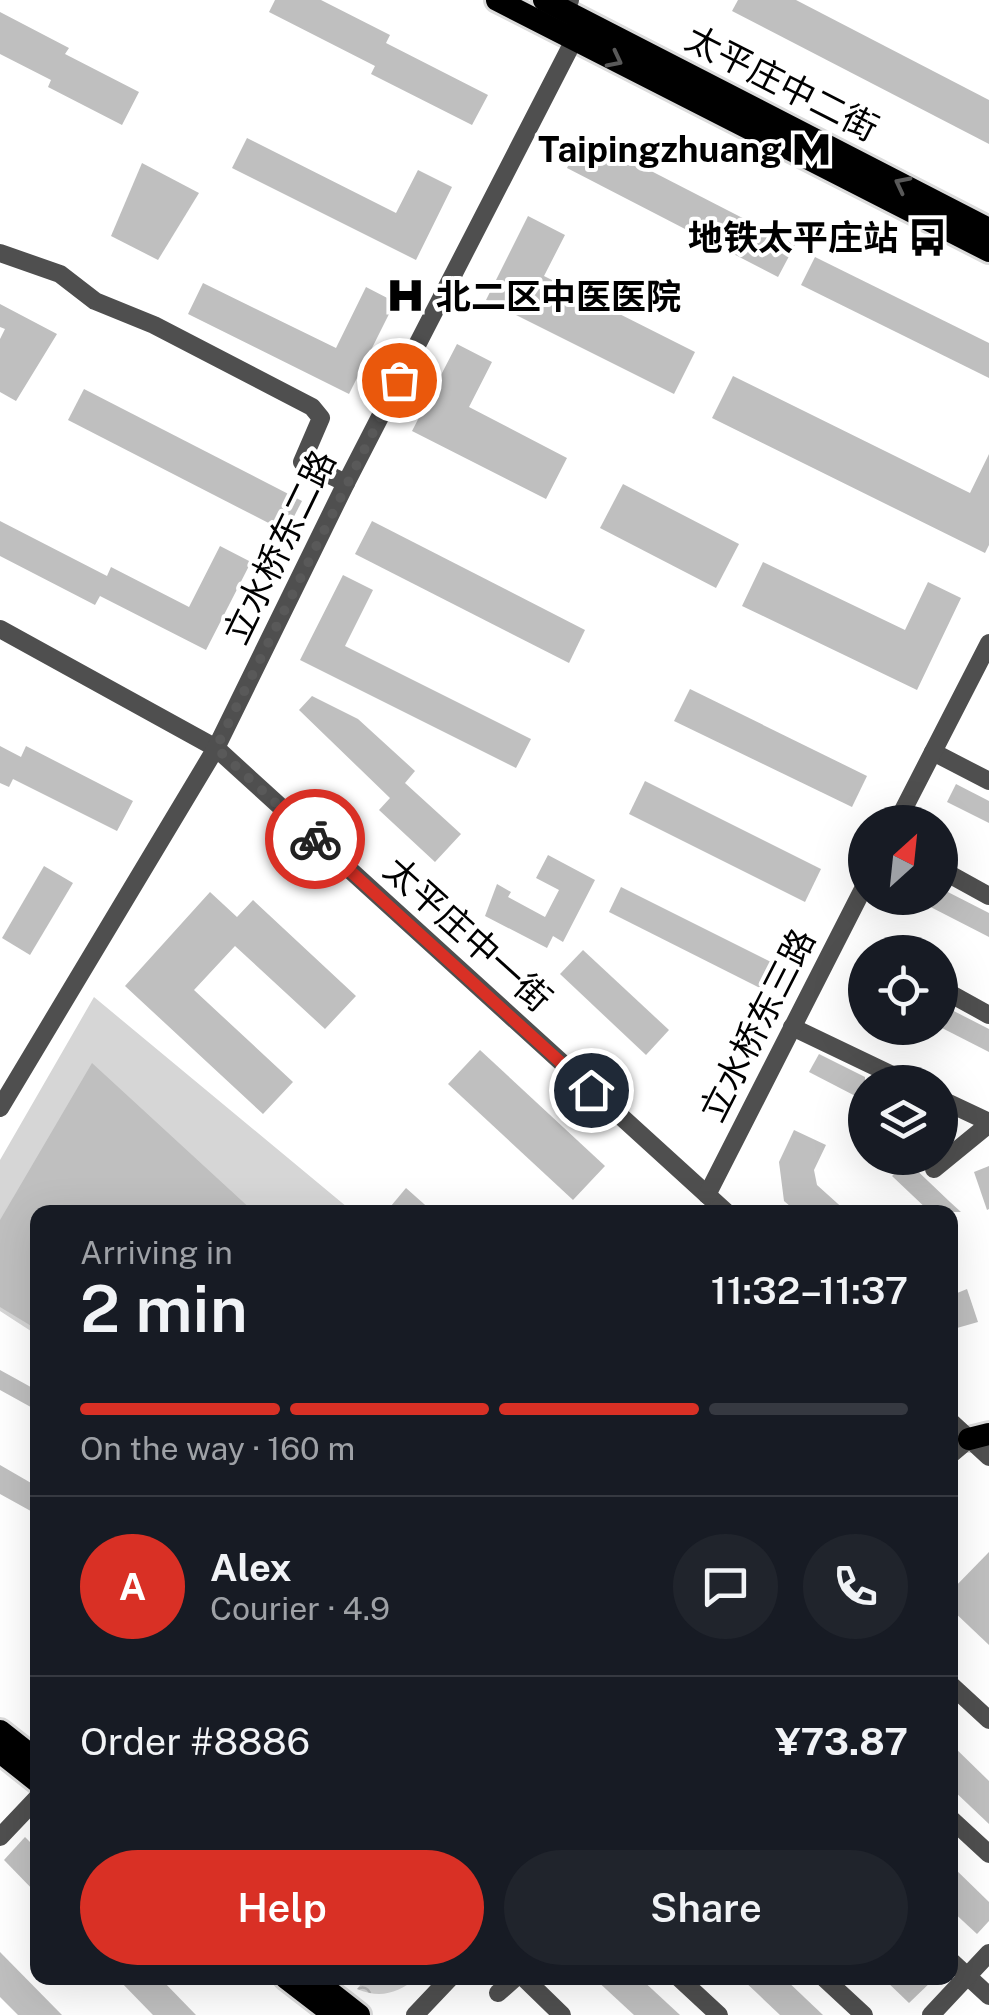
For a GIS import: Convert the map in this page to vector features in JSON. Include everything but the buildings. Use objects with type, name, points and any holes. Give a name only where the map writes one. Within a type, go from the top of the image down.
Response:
[{"type":"main road","name":"太平庄中二街","points":[[497,0],[989,251]]},
{"type":"main road","name":"太平庄中二街","points":[[544,0],[568,5],[989,229]]},
{"type":"main road","points":[[0,1731],[30,1755]]},
{"type":"main road","points":[[0,1752],[30,1776]]},
{"type":"main road","points":[[295,1985],[334,2015]]},
{"type":"main road","points":[[320,1985],[359,2015]]},
{"type":"street","points":[[568,5],[574,40]]},
{"type":"street","name":"立水桥东二路","points":[[0,1108],[216,748],[346,483],[574,40]]},
{"type":"street","points":[[0,252],[60,274],[95,300],[154,325],[312,407],[321,418],[302,462],[346,483]]},
{"type":"street","name":"太平庄中一街","points":[[0,629],[216,748],[718,1205]]},
{"type":"street","points":[[906,805],[989,643]]},
{"type":"street","points":[[933,752],[989,781]]},
{"type":"street","points":[[958,879],[989,896]]},
{"type":"street","name":"立水桥东三路","points":[[707,1195],[850,915]]},
{"type":"street","points":[[958,998],[989,1015]]},
{"type":"street","points":[[792,1027],[871,1065]]},
{"type":"street","points":[[958,1108],[989,1123],[958,1149]]},
{"type":"street","points":[[958,1425],[982,1437],[989,1457]]},
{"type":"street","points":[[958,1450],[982,1437]]},
{"type":"street","points":[[958,1691],[989,1720]]},
{"type":"street","points":[[0,1836],[30,1805]]},
{"type":"street","points":[[958,1825],[989,1854]]},
{"type":"street","points":[[931,2015],[989,1953]]},
{"type":"street","points":[[958,1967],[989,1996]]},
{"type":"street","points":[[415,2015],[443,1985]]},
{"type":"street","points":[[498,1993],[507,1985]]},
{"type":"street","points":[[531,1985],[562,2015]]},
{"type":"street","points":[[687,1985],[719,2015]]},
{"type":"street","points":[[832,1985],[864,2015]]},
{"type":"green space","points":[[94,997],[345,1205],[30,1205],[30,1330],[0,1311],[0,1160]]},
{"type":"green space","points":[[360,1985],[406,1985],[381,1994],[357,1989]]},
{"type":"way so far","points":[[315,839],[216,748],[399,380]]},
{"type":"place","name":"Taipingzhuang","points":[[812,149]]},
{"type":"place","name":"地铁太平庄站","points":[[928,237]]},
{"type":"place","name":"北二区中医医院","points":[[406,296]]},
{"type":"route","points":[[315,839],[591,1090]]}]
